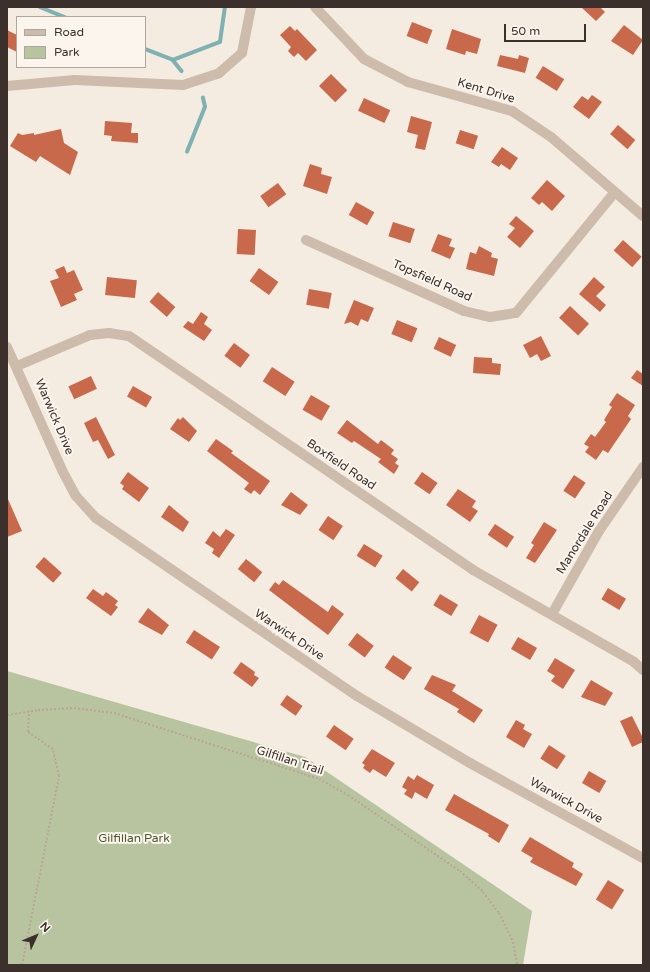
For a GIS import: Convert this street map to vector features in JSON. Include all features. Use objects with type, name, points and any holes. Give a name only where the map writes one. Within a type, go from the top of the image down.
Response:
[{"type":"street","points":[[7,86],[75,80],[183,85],[219,73],[242,53],[251,7]]},
{"type":"street","name":"Kent Drive","points":[[315,7],[364,59],[408,82],[512,111],[551,137],[643,216]]},
{"type":"street","name":"Topsfield Road","points":[[306,240],[464,311],[490,317],[516,313],[615,192]]},
{"type":"street","name":"Boxfield Road","points":[[17,366],[90,335],[109,334],[129,336],[473,570],[634,662],[643,670]]},
{"type":"street","name":"Warwick Drive","points":[[7,347],[17,366],[63,472],[76,496],[96,518],[357,696],[477,766],[643,858]]},
{"type":"street","name":"Manordale Road","points":[[552,614],[599,531],[643,467]]},
{"type":"path","name":"Gilfillan Trail","points":[[7,715],[29,711],[74,708],[114,713],[319,779],[348,795],[460,871],[483,892],[499,913],[513,942],[517,965]]},
{"type":"path","points":[[22,965],[59,776],[53,749],[28,732],[29,711]]},
{"type":"green space","name":"Gilfillan Park","points":[[7,671],[305,757],[532,911],[523,965],[7,965]]},
{"type":"building","points":[[581,7],[600,7],[605,12],[596,21]]},
{"type":"building","points":[[412,22],[433,30],[427,44],[407,36]]},
{"type":"building","points":[[624,25],[643,40],[633,55],[611,41]]},
{"type":"building","points":[[290,26],[295,31],[297,29],[317,50],[306,61],[298,53],[294,57],[288,51],[291,47],[280,35]]},
{"type":"building","points":[[452,29],[481,39],[477,54],[466,51],[465,55],[446,49]]},
{"type":"building","points":[[7,30],[16,34],[16,52],[7,47]]},
{"type":"building","points":[[500,55],[518,59],[519,55],[529,58],[525,73],[497,66]]},
{"type":"building","points":[[543,66],[564,79],[557,91],[536,78]]},
{"type":"building","points":[[331,74],[347,90],[335,102],[319,86]]},
{"type":"building","points":[[592,95],[602,102],[589,119],[573,107],[582,96],[588,100]]},
{"type":"building","points":[[364,98],[390,110],[384,123],[358,111]]},
{"type":"building","points":[[411,116],[432,122],[425,150],[415,148],[418,135],[407,132]]},
{"type":"building","points":[[105,121],[132,123],[131,133],[138,133],[138,143],[111,141],[112,136],[104,135]]},
{"type":"building","points":[[618,125],[635,140],[627,149],[610,134]]},
{"type":"building","points":[[61,129],[64,143],[78,152],[70,175],[40,156],[36,162],[10,146],[18,133],[22,135],[34,133],[34,135]]},
{"type":"building","points":[[460,130],[478,136],[474,149],[456,143]]},
{"type":"building","points":[[502,147],[518,158],[510,170],[501,164],[499,167],[491,162]]},
{"type":"building","points":[[310,164],[322,168],[321,174],[332,177],[327,194],[303,186]]},
{"type":"building","points":[[547,180],[565,196],[552,211],[542,202],[539,205],[531,198]]},
{"type":"building","points":[[278,183],[286,194],[268,207],[260,196]]},
{"type":"building","points":[[356,202],[374,212],[367,225],[349,215]]},
{"type":"building","points":[[516,216],[534,231],[520,248],[507,237],[515,228],[509,224]]},
{"type":"building","points":[[393,222],[415,229],[410,243],[388,236]]},
{"type":"building","points":[[238,229],[256,230],[255,255],[237,254]]},
{"type":"building","points":[[438,234],[452,239],[449,246],[455,248],[450,259],[431,251]]},
{"type":"building","points":[[623,240],[642,257],[632,267],[614,250]]},
{"type":"building","points":[[479,246],[492,253],[491,257],[498,259],[494,276],[466,269],[470,252],[476,254]]},
{"type":"building","points":[[64,266],[67,273],[74,270],[83,290],[74,294],[77,300],[61,307],[50,281],[59,278],[55,270]]},
{"type":"building","points":[[259,268],[278,282],[269,295],[250,281]]},
{"type":"building","points":[[107,277],[137,280],[135,298],[105,295]]},
{"type":"building","points":[[594,277],[605,287],[596,296],[606,305],[600,312],[579,294]]},
{"type":"building","points":[[309,289],[332,293],[329,309],[306,305]]},
{"type":"building","points":[[158,292],[175,307],[167,317],[149,302]]},
{"type":"building","points":[[354,300],[374,308],[368,322],[361,319],[358,326],[351,322],[344,324]]},
{"type":"building","points":[[570,306],[589,324],[578,335],[559,318]]},
{"type":"building","points":[[201,312],[208,317],[204,324],[212,330],[204,341],[183,327],[188,321],[193,324]]},
{"type":"building","points":[[397,320],[417,328],[412,342],[391,334]]},
{"type":"building","points":[[541,336],[551,356],[541,361],[537,354],[530,358],[523,345]]},
{"type":"building","points":[[439,337],[456,345],[451,357],[434,349]]},
{"type":"building","points":[[234,343],[250,355],[240,368],[224,356]]},
{"type":"building","points":[[474,357],[492,358],[492,363],[501,364],[500,375],[473,373]]},
{"type":"building","points":[[272,367],[295,382],[285,396],[263,381]]},
{"type":"building","points":[[637,370],[643,374],[643,386],[631,378]]},
{"type":"building","points":[[91,376],[97,389],[74,399],[68,387]]},
{"type":"building","points":[[133,386],[152,397],[146,407],[127,396]]},
{"type":"building","points":[[617,393],[635,405],[628,416],[631,419],[608,453],[603,450],[596,460],[585,452],[589,447],[584,444],[591,434],[595,437],[606,422],[604,420],[612,407],[609,405]]},
{"type":"building","points":[[311,395],[330,406],[322,421],[302,410]]},
{"type":"building","points":[[96,417],[115,455],[108,459],[98,440],[93,442],[84,423]]},
{"type":"building","points":[[183,417],[197,431],[189,442],[170,429],[178,418],[180,420]]},
{"type":"building","points":[[347,420],[378,444],[381,440],[394,450],[391,454],[398,459],[395,463],[399,466],[394,474],[378,462],[381,459],[354,441],[352,443],[337,433]]},
{"type":"building","points":[[216,439],[233,451],[231,453],[270,481],[260,495],[254,490],[251,494],[244,489],[249,483],[207,451]]},
{"type":"building","points":[[128,472],[149,488],[139,502],[122,489],[124,486],[120,483]]},
{"type":"building","points":[[422,472],[438,483],[430,494],[414,483]]},
{"type":"building","points":[[574,475],[586,483],[575,499],[563,491]]},
{"type":"building","points":[[458,489],[476,501],[472,507],[478,511],[470,522],[446,505]]},
{"type":"building","points":[[291,492],[308,505],[300,515],[281,505]]},
{"type":"building","points":[[7,497],[22,531],[7,537]]},
{"type":"building","points":[[169,505],[189,522],[183,532],[161,517]]},
{"type":"building","points":[[328,516],[343,526],[333,540],[318,530]]},
{"type":"building","points":[[544,522],[557,530],[535,563],[526,558],[534,545],[531,543]]},
{"type":"building","points":[[495,524],[514,537],[507,548],[488,535]]},
{"type":"building","points":[[226,529],[235,535],[219,558],[212,553],[214,549],[205,543],[213,531],[220,537]]},
{"type":"building","points":[[364,544],[383,556],[375,568],[357,556]]},
{"type":"building","points":[[44,557],[62,573],[53,583],[35,567]]},
{"type":"building","points":[[246,559],[262,572],[254,582],[238,569]]},
{"type":"building","points":[[403,569],[419,582],[412,592],[395,578]]},
{"type":"building","points":[[283,580],[328,612],[332,605],[344,614],[328,635],[269,590],[275,582],[279,585]]},
{"type":"building","points":[[608,588],[626,599],[619,610],[601,599]]},
{"type":"building","points":[[93,589],[103,596],[106,592],[118,601],[115,605],[118,607],[111,616],[86,598]]},
{"type":"building","points":[[440,594],[458,605],[451,616],[433,605]]},
{"type":"building","points":[[148,608],[169,625],[162,635],[138,622]]},
{"type":"building","points":[[479,615],[498,625],[488,643],[470,633]]},
{"type":"building","points":[[194,630],[220,647],[212,659],[186,643]]},
{"type":"building","points":[[357,633],[374,646],[365,658],[348,645]]},
{"type":"building","points":[[518,637],[537,648],[530,660],[511,649]]},
{"type":"building","points":[[393,655],[412,668],[404,680],[385,667]]},
{"type":"building","points":[[555,658],[575,670],[563,689],[551,681],[555,676],[547,671]]},
{"type":"building","points":[[241,662],[255,672],[254,675],[259,678],[252,687],[233,673]]},
{"type":"building","points":[[432,675],[456,685],[452,691],[483,710],[474,723],[457,712],[459,709],[424,689]]},
{"type":"building","points":[[591,680],[613,693],[605,706],[581,697]]},
{"type":"building","points":[[287,695],[303,706],[296,716],[280,705]]},
{"type":"building","points":[[632,716],[643,738],[643,742],[632,747],[620,721]]},
{"type":"building","points":[[516,720],[525,725],[523,729],[532,734],[524,748],[506,737]]},
{"type":"building","points":[[334,725],[354,739],[346,750],[326,736]]},
{"type":"building","points":[[549,745],[566,756],[557,769],[540,758]]},
{"type":"building","points":[[372,749],[395,763],[386,777],[373,769],[370,773],[363,768],[365,765],[362,763]]},
{"type":"building","points":[[589,771],[606,781],[599,793],[582,783]]},
{"type":"building","points":[[417,775],[434,785],[427,799],[415,792],[412,799],[404,794],[407,790],[402,787],[408,776],[414,780]]},
{"type":"building","points":[[454,794],[509,825],[499,843],[488,836],[489,834],[445,810]]},
{"type":"building","points":[[530,837],[574,863],[572,867],[583,874],[576,886],[530,862],[533,858],[521,851]]},
{"type":"building","points":[[608,880],[624,890],[612,910],[596,900]]},
{"type":"waterway","points":[[40,7],[62,16]]},
{"type":"waterway","points":[[146,49],[173,60],[220,42],[225,7]]},
{"type":"waterway","points":[[173,60],[182,71]]},
{"type":"waterway","points":[[187,152],[205,107],[203,98]]}]
